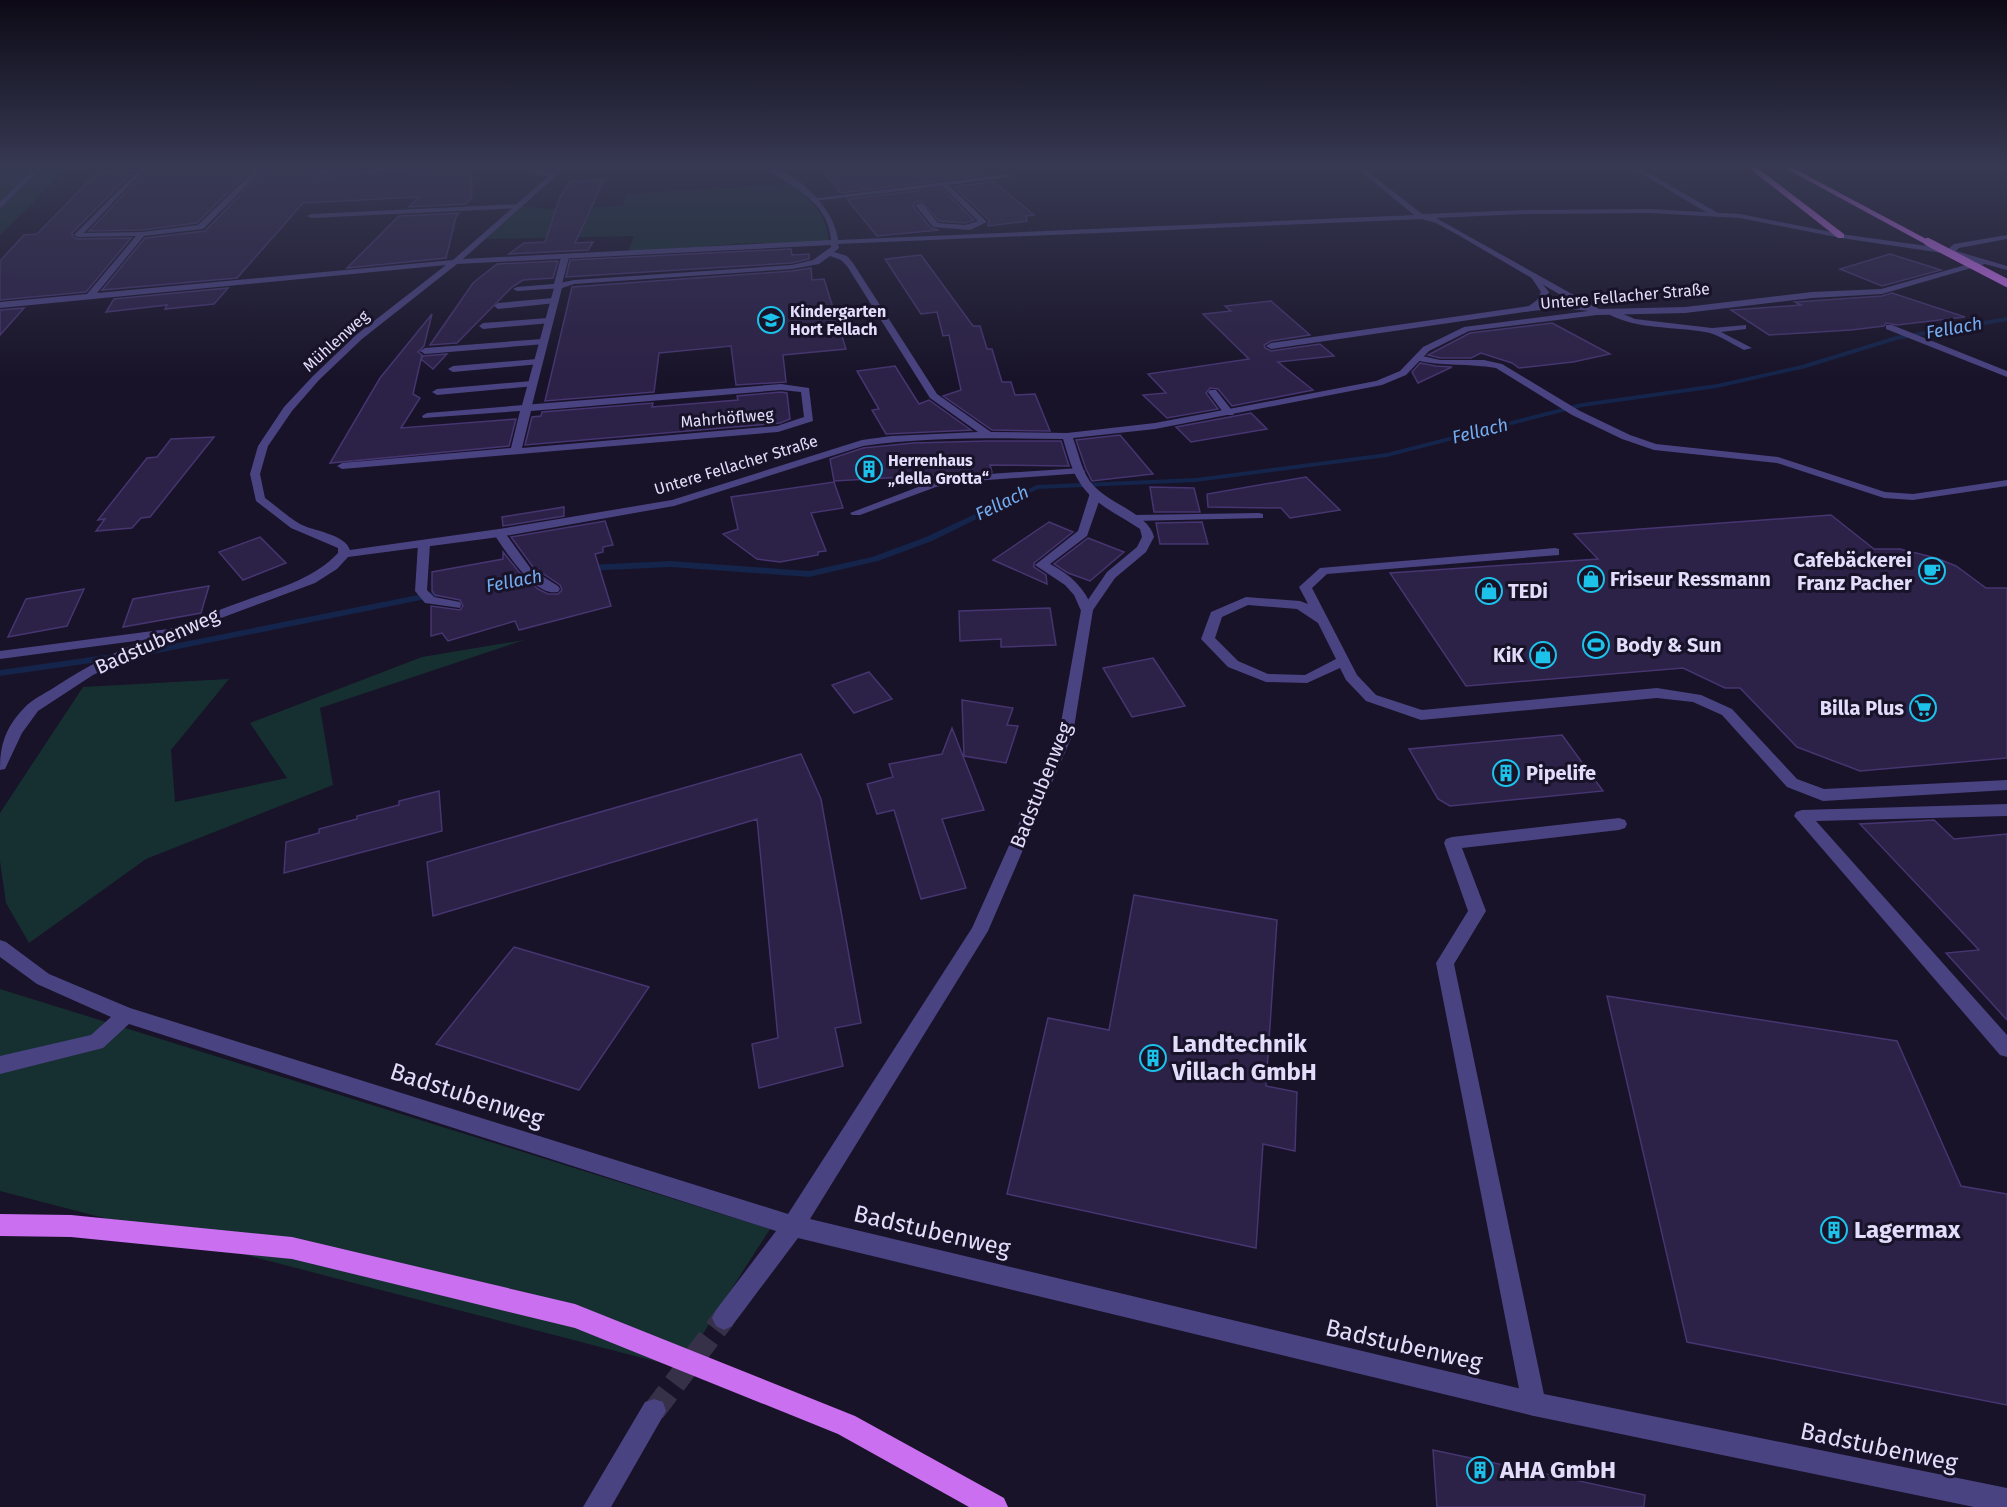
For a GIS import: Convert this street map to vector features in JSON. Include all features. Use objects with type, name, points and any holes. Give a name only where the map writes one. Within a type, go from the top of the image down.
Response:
[{"type":"main road","points":[[1919,237],[2007,283]]},
{"type":"main road","points":[[0,1225],[71,1226],[292,1248],[575,1316],[846,1425],[995,1507]]},
{"type":"street","points":[[90,296],[139,237]]},
{"type":"street","name":"Mühlenweg","points":[[344,554],[344,547],[295,526],[260,499],[255,474],[263,446],[288,409],[316,378],[359,337],[484,237]]},
{"type":"street","points":[[517,289],[792,267],[816,262],[829,253],[835,248],[834,237]]},
{"type":"street","points":[[0,305],[455,262],[945,237]]},
{"type":"street","points":[[1466,237],[1594,310]]},
{"type":"street","points":[[1850,237],[1950,252],[2007,268]]},
{"type":"street","points":[[1950,252],[1957,246],[2005,237]]},
{"type":"street","points":[[829,253],[844,258],[850,265],[933,396],[989,435]]},
{"type":"street","points":[[516,452],[565,257]]},
{"type":"street","name":"Untere Fellacher Straße","points":[[344,554],[499,534],[674,503],[861,443],[891,439],[989,435],[1067,436],[1155,426],[1229,413],[1378,383],[1403,373],[1426,349],[1467,329],[1594,310],[1611,312],[1685,310],[1812,295],[1882,291],[1951,270],[1987,262]]},
{"type":"street","points":[[1532,308],[1541,301],[1545,292],[1535,277]]},
{"type":"street","points":[[498,306],[553,302]]},
{"type":"street","points":[[1270,346],[1532,308],[1560,305],[1594,310]]},
{"type":"street","points":[[1611,312],[1624,320],[1635,322],[1710,330],[1743,327]]},
{"type":"street","points":[[483,326],[548,321]]},
{"type":"street","points":[[1894,329],[2007,374]]},
{"type":"street","points":[[1710,330],[1747,348]]},
{"type":"street","points":[[425,351],[542,342]]},
{"type":"street","points":[[1418,358],[1440,363],[1484,363],[1499,366],[1575,413],[1626,437],[1654,447],[1778,460],[1884,495],[1913,496],[2007,483]]},
{"type":"street","points":[[453,369],[537,362]]},
{"type":"street","points":[[437,392],[532,384]]},
{"type":"street","name":"Mahrhöflweg","points":[[342,466],[778,429],[809,419],[806,390],[781,387],[427,416]]},
{"type":"street","points":[[1213,392],[1229,413]]},
{"type":"street","points":[[1067,436],[1087,482],[1116,509],[1134,518],[1146,528],[1148,537],[1142,549],[1111,575],[1087,610]]},
{"type":"street","points":[[856,513],[934,484],[984,477],[1087,482]]},
{"type":"street","points":[[1087,482],[1083,533],[1041,565],[1068,580],[1078,589],[1087,610]]},
{"type":"street","points":[[1134,518],[1259,516]]},
{"type":"street","points":[[499,534],[527,572],[554,589]]},
{"type":"street","points":[[424,544],[426,595],[455,605]]},
{"type":"street","points":[[1555,552],[1324,571],[1305,587],[1351,677],[1371,698],[1421,716],[1515,705],[1657,693],[1696,698],[1727,712],[1792,783],[1823,795],[2007,785]]},
{"type":"street","name":"Badstubenweg","points":[[0,765],[15,731],[33,708],[88,672],[168,633],[311,580],[333,566],[344,554]]},
{"type":"street","points":[[1324,621],[1300,605],[1246,601],[1216,615],[1208,639],[1233,664],[1266,678],[1307,679],[1343,661]]},
{"type":"street","name":"Badstubenweg","points":[[793,1226],[979,931],[1066,734],[1087,610]]},
{"type":"street","points":[[0,655],[168,633]]},
{"type":"street","points":[[2007,810],[1803,816],[2007,1049]]},
{"type":"street","points":[[1534,1404],[1445,963],[1477,911],[1452,843],[1619,824]]},
{"type":"street","name":"Badstubenweg","points":[[0,947],[43,979],[126,1015],[793,1226],[1534,1404],[2007,1501]]},
{"type":"street","points":[[0,1065],[96,1042],[126,1015]]},
{"type":"street","points":[[724,1318],[793,1226]]},
{"type":"street","points":[[596,1507],[654,1411]]},
{"type":"green space","points":[[485,237],[567,237],[483,239]]},
{"type":"green space","points":[[634,237],[829,237],[829,241],[735,244],[628,252]]},
{"type":"green space","points":[[524,640],[320,708],[333,785],[146,859],[29,943],[6,903],[0,861],[0,813],[83,687],[229,679],[171,750],[175,802],[287,778],[250,723],[422,657]]},
{"type":"green space","points":[[0,989],[770,1229],[681,1368],[0,1191]]},
{"type":"building","points":[[22,237],[131,238],[86,292],[0,300],[0,261]]},
{"type":"building","points":[[273,237],[237,278],[102,290],[145,238]]},
{"type":"building","points":[[378,237],[451,237],[446,258],[347,268]]},
{"type":"building","points":[[547,237],[578,237],[575,243],[593,242],[588,250],[509,254],[524,243],[545,242]]},
{"type":"building","points":[[791,249],[792,255],[809,254],[809,259],[792,263],[566,277],[570,260]]},
{"type":"building","points":[[1890,254],[1941,270],[1882,286],[1840,269]]},
{"type":"building","points":[[921,255],[973,326],[980,326],[987,349],[992,349],[1002,382],[1011,382],[1015,395],[1035,394],[1050,431],[992,430],[943,396],[961,390],[949,335],[943,336],[937,312],[921,314],[885,259]]},
{"type":"building","points":[[558,261],[553,278],[523,280],[512,287],[457,343],[430,345],[473,283],[497,264]]},
{"type":"building","points":[[811,268],[812,280],[824,279],[846,349],[783,355],[786,382],[736,385],[731,346],[659,353],[654,392],[545,401],[572,287]]},
{"type":"building","points":[[228,288],[214,304],[165,309],[167,305],[106,312],[114,299]]},
{"type":"building","points":[[1892,293],[1965,317],[1897,325],[1886,323],[1884,326],[1851,330],[1769,335],[1731,310],[1801,305],[1795,302],[1882,296]]},
{"type":"building","points":[[1271,301],[1310,335],[1271,341],[1264,345],[1265,348],[1271,351],[1320,344],[1334,356],[1278,362],[1313,390],[1232,406],[1218,389],[1210,388],[1206,393],[1218,409],[1167,418],[1143,395],[1166,393],[1148,374],[1249,359],[1203,314],[1231,311],[1225,306]]},
{"type":"building","points":[[24,308],[0,335],[0,310]]},
{"type":"building","points":[[432,314],[424,346],[418,352],[422,355],[413,394],[420,398],[401,428],[516,419],[509,446],[330,463],[380,378]]},
{"type":"building","points":[[1552,323],[1610,354],[1573,362],[1519,368],[1512,363],[1481,353],[1471,358],[1440,358],[1428,355],[1470,333]]},
{"type":"building","points":[[447,354],[433,369],[421,359],[423,356]]},
{"type":"building","points":[[1420,363],[1452,367],[1418,383],[1412,372]]},
{"type":"building","points":[[895,366],[919,404],[929,400],[971,430],[886,434],[872,410],[879,409],[857,371]]},
{"type":"building","points":[[787,393],[790,419],[780,423],[525,445],[532,417],[541,416],[542,412],[653,403],[652,407],[738,400],[737,396]]},
{"type":"building","points":[[1251,413],[1267,429],[1191,442],[1176,427]]},
{"type":"building","points":[[1120,435],[1153,474],[1092,481],[1076,440]]},
{"type":"building","points":[[214,437],[150,517],[141,518],[132,528],[96,531],[105,519],[98,520],[147,458],[157,457],[171,439]]},
{"type":"building","points":[[1061,441],[1069,466],[990,465],[992,472],[834,481],[830,459],[863,448],[913,443]]},
{"type":"building","points":[[1306,477],[1340,510],[1290,518],[1281,508],[1208,507],[1207,494]]},
{"type":"building","points":[[834,482],[843,508],[811,513],[826,551],[818,552],[818,555],[780,562],[757,559],[723,534],[738,529],[731,497]]},
{"type":"building","points":[[1150,487],[1194,488],[1200,512],[1154,512]]},
{"type":"building","points":[[564,507],[564,516],[503,526],[502,517]]},
{"type":"building","points":[[1831,515],[1874,549],[1900,549],[1936,558],[1956,566],[1986,588],[2007,588],[2007,758],[1860,771],[1797,747],[1740,688],[1725,688],[1683,668],[1466,686],[1390,573],[1598,559],[1574,534]]},
{"type":"building","points":[[605,521],[613,545],[603,547],[603,552],[595,554],[611,606],[519,630],[515,621],[448,641],[442,633],[431,636],[431,606],[460,610],[463,606],[460,600],[435,595],[432,591],[432,572],[503,559],[503,552],[519,572],[538,589],[548,594],[558,594],[562,590],[560,585],[533,567],[511,537]]},
{"type":"building","points":[[1049,522],[1073,532],[1034,563],[1034,567],[1046,575],[1047,584],[993,560]]},
{"type":"building","points":[[1202,522],[1208,544],[1160,544],[1156,523]]},
{"type":"building","points":[[260,537],[286,563],[243,580],[219,552]]},
{"type":"building","points":[[1088,538],[1124,552],[1090,581],[1068,573],[1054,564]]},
{"type":"building","points":[[209,586],[201,613],[123,627],[133,599]]},
{"type":"building","points":[[84,589],[67,626],[8,637],[26,599]]},
{"type":"building","points":[[1050,608],[1056,645],[1001,647],[1001,639],[960,641],[959,611]]},
{"type":"building","points":[[1153,658],[1185,706],[1132,717],[1103,668]]},
{"type":"building","points":[[869,672],[892,699],[854,713],[832,685]]},
{"type":"building","points":[[962,700],[1013,708],[1007,725],[1018,726],[1006,763],[964,756]]},
{"type":"building","points":[[952,728],[984,810],[942,819],[966,888],[921,899],[894,810],[877,814],[867,784],[893,777],[889,764],[942,754]]},
{"type":"building","name":"Pipelife","points":[[1562,735],[1603,791],[1450,806],[1438,799],[1409,749]]},
{"type":"building","points":[[801,754],[821,799],[861,1023],[835,1028],[843,1066],[759,1088],[752,1044],[778,1038],[757,819],[433,916],[427,862]]},
{"type":"building","points":[[439,791],[442,831],[284,873],[286,842],[319,833],[319,829],[357,819],[357,816],[399,805],[399,801]]},
{"type":"building","points":[[1934,820],[1954,839],[2007,834],[2007,1020],[1946,953],[1979,950],[1860,824]]},
{"type":"building","name":"Landtechnik Villach GmbH","points":[[1134,895],[1277,920],[1266,1086],[1297,1092],[1295,1151],[1263,1144],[1256,1248],[1007,1194],[1048,1018],[1109,1030]]},
{"type":"building","points":[[514,947],[649,987],[579,1090],[436,1044]]},
{"type":"building","name":"Lagermax","points":[[1607,996],[1897,1041],[1961,1186],[2007,1194],[2007,1405],[1687,1342]]},
{"type":"building","name":"AHA GmbH","points":[[1433,1450],[1645,1495],[1644,1507],[1437,1507]]},
{"type":"waterway","name":"Fellach","points":[[587,568],[671,564],[809,574],[875,559],[929,539],[1037,487],[1196,480],[1387,455],[1582,405],[1717,386],[1804,367],[1896,338],[2007,319]]},
{"type":"waterway","name":"Fellach","points":[[0,673],[148,652],[448,592]]},
{"type":"tunnel","points":[[654,1411],[724,1318]]},
{"type":"place","name":"Kindergarten Hort Fellach","points":[[771,320]]},
{"type":"place","name":"Herrenhaus „della Grotta“","points":[[869,469]]},
{"type":"place","name":"Cafebäckerei Franz Pacher","points":[[1932,571]]},
{"type":"place","name":"Friseur Ressmann","points":[[1591,579]]},
{"type":"place","name":"TEDi","points":[[1489,591]]},
{"type":"place","name":"Body & Sun","points":[[1596,645]]},
{"type":"place","name":"KiK","points":[[1543,655]]},
{"type":"place","name":"Billa Plus","points":[[1923,708]]},
{"type":"place","name":"Pipelife","points":[[1506,773]]},
{"type":"place","name":"Landtechnik Villach GmbH","points":[[1153,1058]]},
{"type":"place","name":"Lagermax","points":[[1834,1230]]},
{"type":"place","name":"AHA GmbH","points":[[1480,1470]]}]
